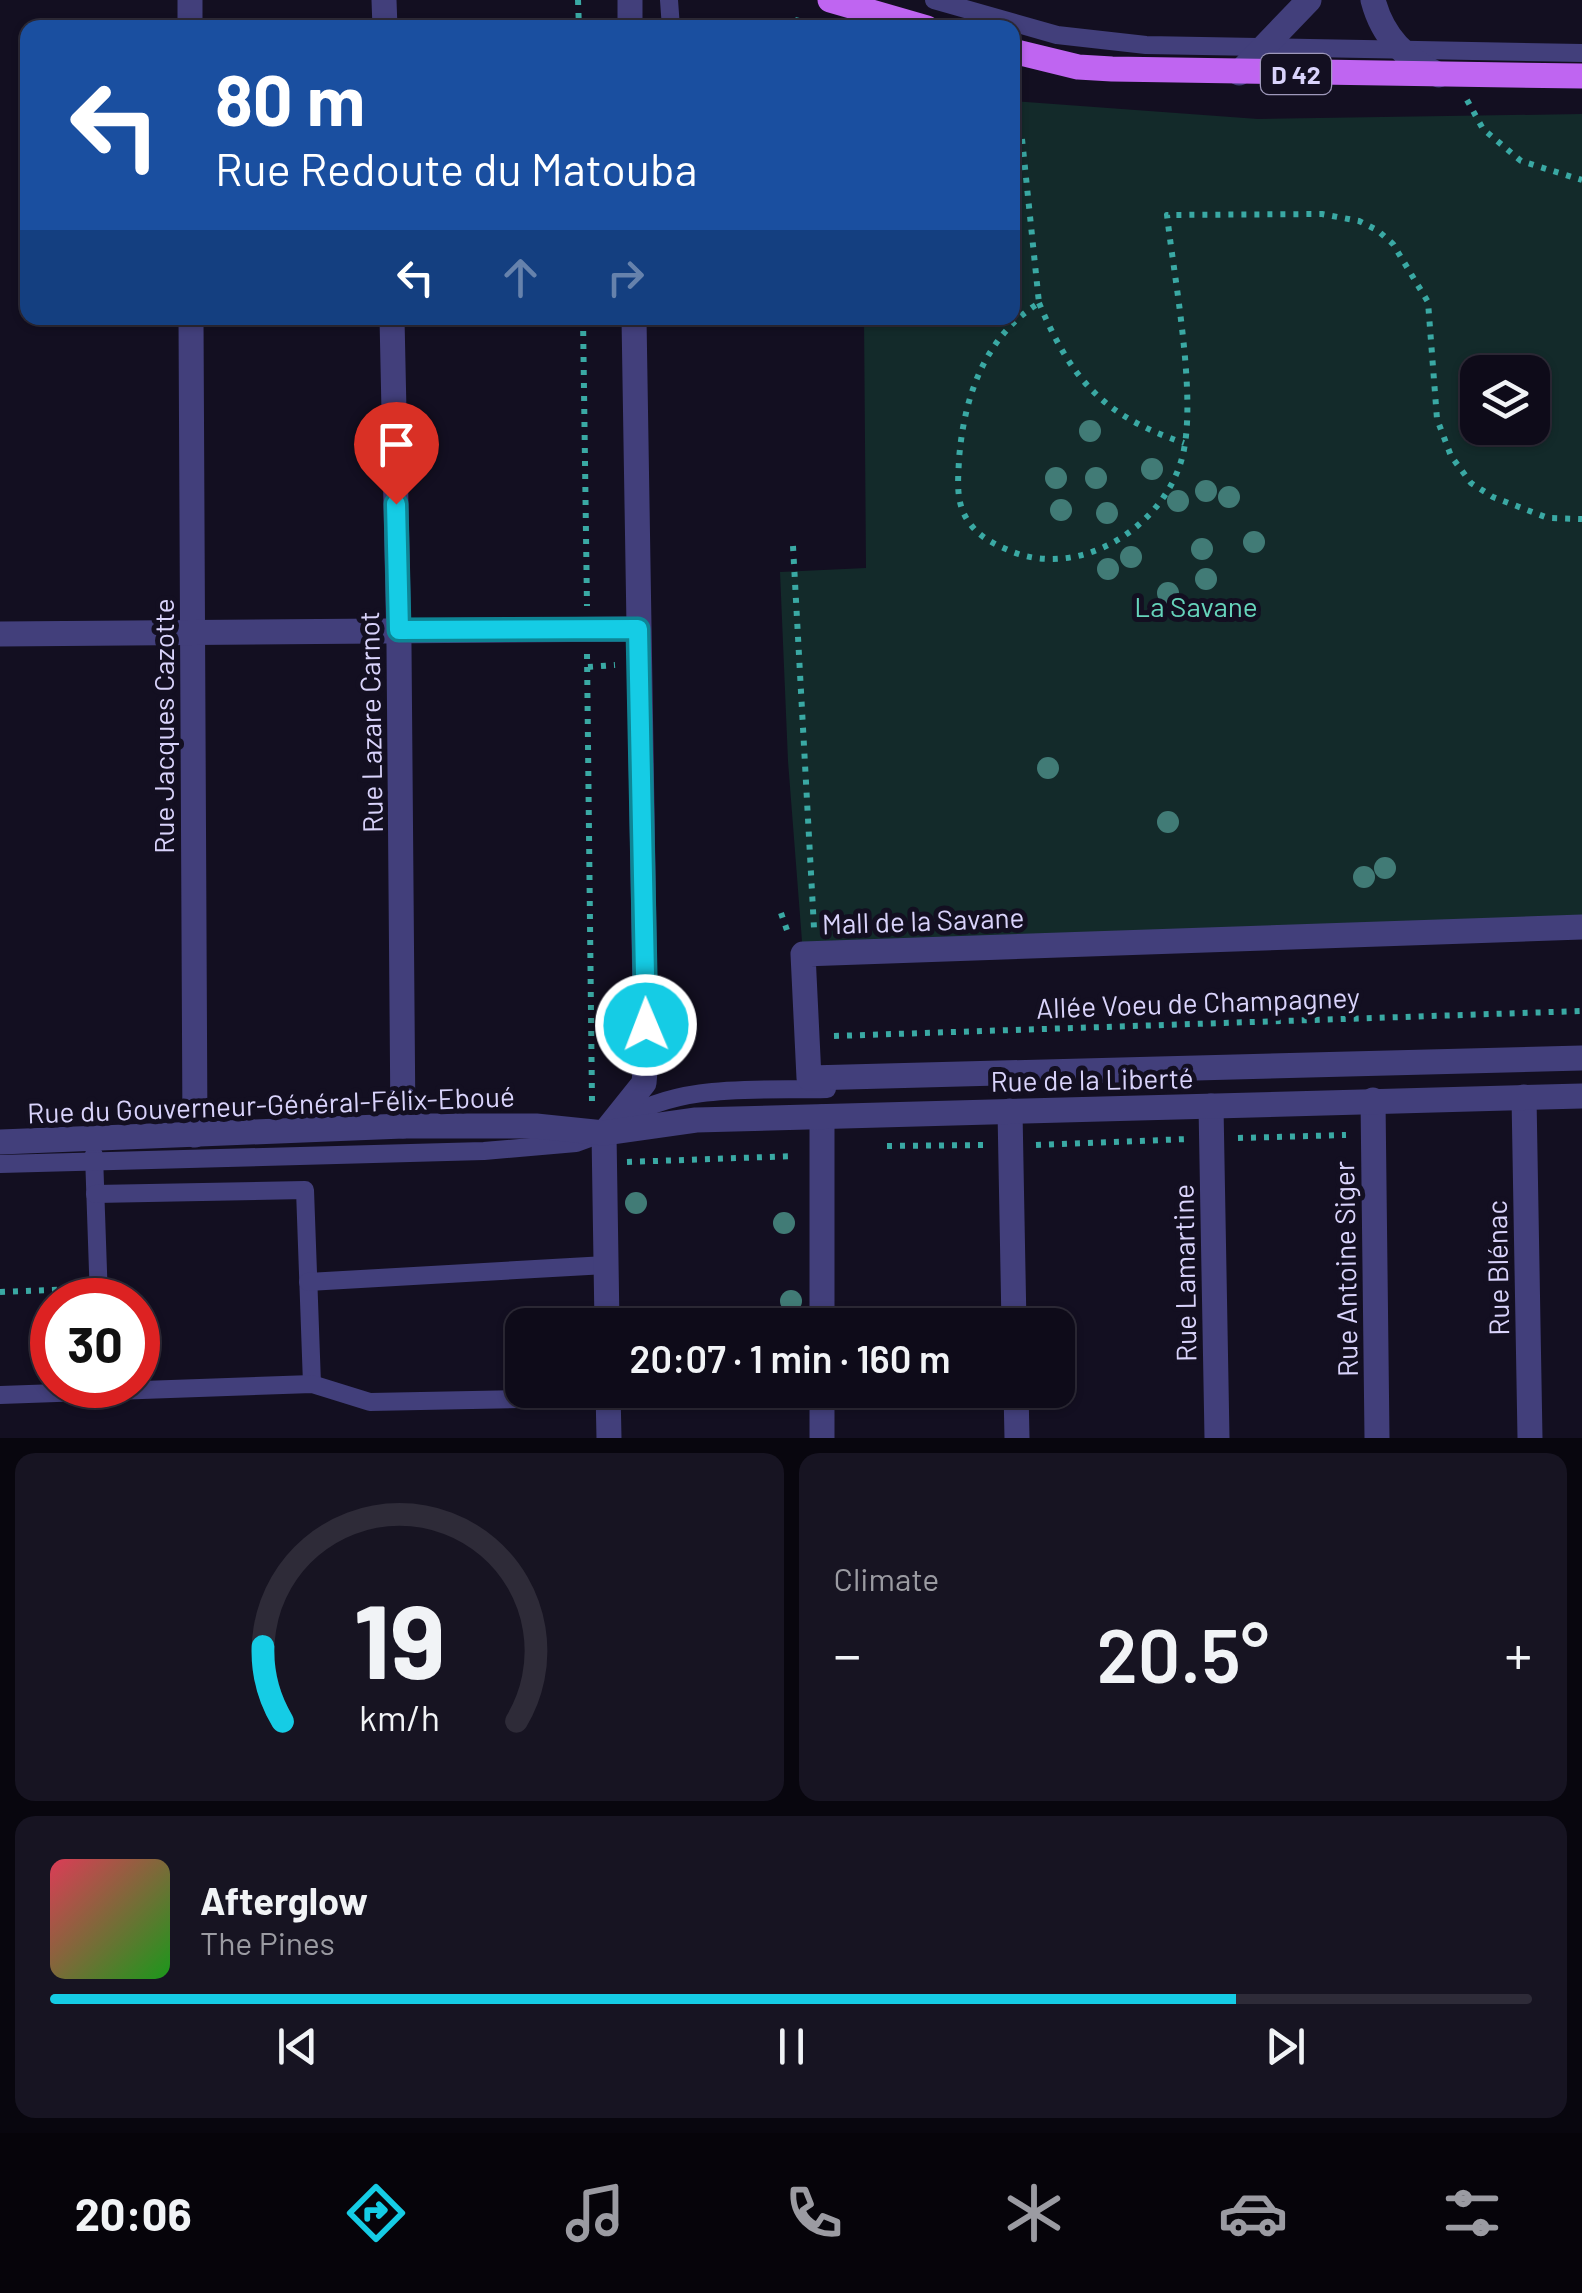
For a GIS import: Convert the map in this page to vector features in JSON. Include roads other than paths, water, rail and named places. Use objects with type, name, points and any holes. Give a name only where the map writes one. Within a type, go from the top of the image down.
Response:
[{"type":"main road","points":[[830,0],[899,20]]},
{"type":"main road","name":"D 42","points":[[1020,53],[1078,67],[1239,73],[1582,76]]},
{"type":"street","points":[[1239,73],[1309,0]]},
{"type":"street","points":[[1373,0],[1382,25],[1400,51],[1439,75]]},
{"type":"street","name":"Rue Jacques Cazotte","points":[[191,325],[195,1135]]},
{"type":"street","name":"Rue Lazare Carnot","points":[[392,325],[403,1126]]},
{"type":"street","points":[[607,1308],[604,1133],[654,1103],[646,1059],[634,325]]},
{"type":"street","points":[[0,634],[638,629]]},
{"type":"street","name":"Mall de la Savane","points":[[1582,927],[803,954],[803,959],[808,1078],[1582,1058]]},
{"type":"street","name":"Rue de la Liberté","points":[[604,1133],[654,1103],[822,1117],[1582,1096]]},
{"type":"street","name":"Rue Blénac","points":[[1524,1097],[1530,1438]]},
{"type":"street","name":"Rue Antoine Siger","points":[[1373,1100],[1377,1438]]},
{"type":"street","name":"Rue Lamartine","points":[[1211,1106],[1217,1438]]},
{"type":"street","points":[[1010,1111],[1014,1308]]},
{"type":"street","points":[[822,1117],[822,1308]]},
{"type":"street","name":"Rue du Gouverneur-Général-Félix-Eboué","points":[[0,1142],[94,1151],[195,1135],[403,1126],[536,1126],[604,1133]]},
{"type":"street","points":[[608,1408],[609,1438]]},
{"type":"street","points":[[822,1408],[822,1438]]},
{"type":"street","points":[[1016,1408],[1016,1438]]},
{"type":"lane","points":[[934,0],[1004,20]]},
{"type":"lane","points":[[1020,24],[1057,35],[1146,44],[1582,53]]},
{"type":"lane","points":[[654,1103],[680,1096],[819,1090],[1582,1070]]},
{"type":"lane","points":[[0,1164],[94,1151],[534,1148],[576,1144],[604,1133]]},
{"type":"lane","points":[[94,1151],[98,1278]]},
{"type":"lane","points":[[95,1194],[304,1190],[312,1384]]},
{"type":"lane","points":[[308,1282],[606,1265]]},
{"type":"lane","points":[[160,1388],[312,1384],[370,1402],[505,1399]]},
{"type":"lane","points":[[0,1395],[30,1393]]},
{"type":"park label","name":"La Savane","points":[[1196,606]]}]
